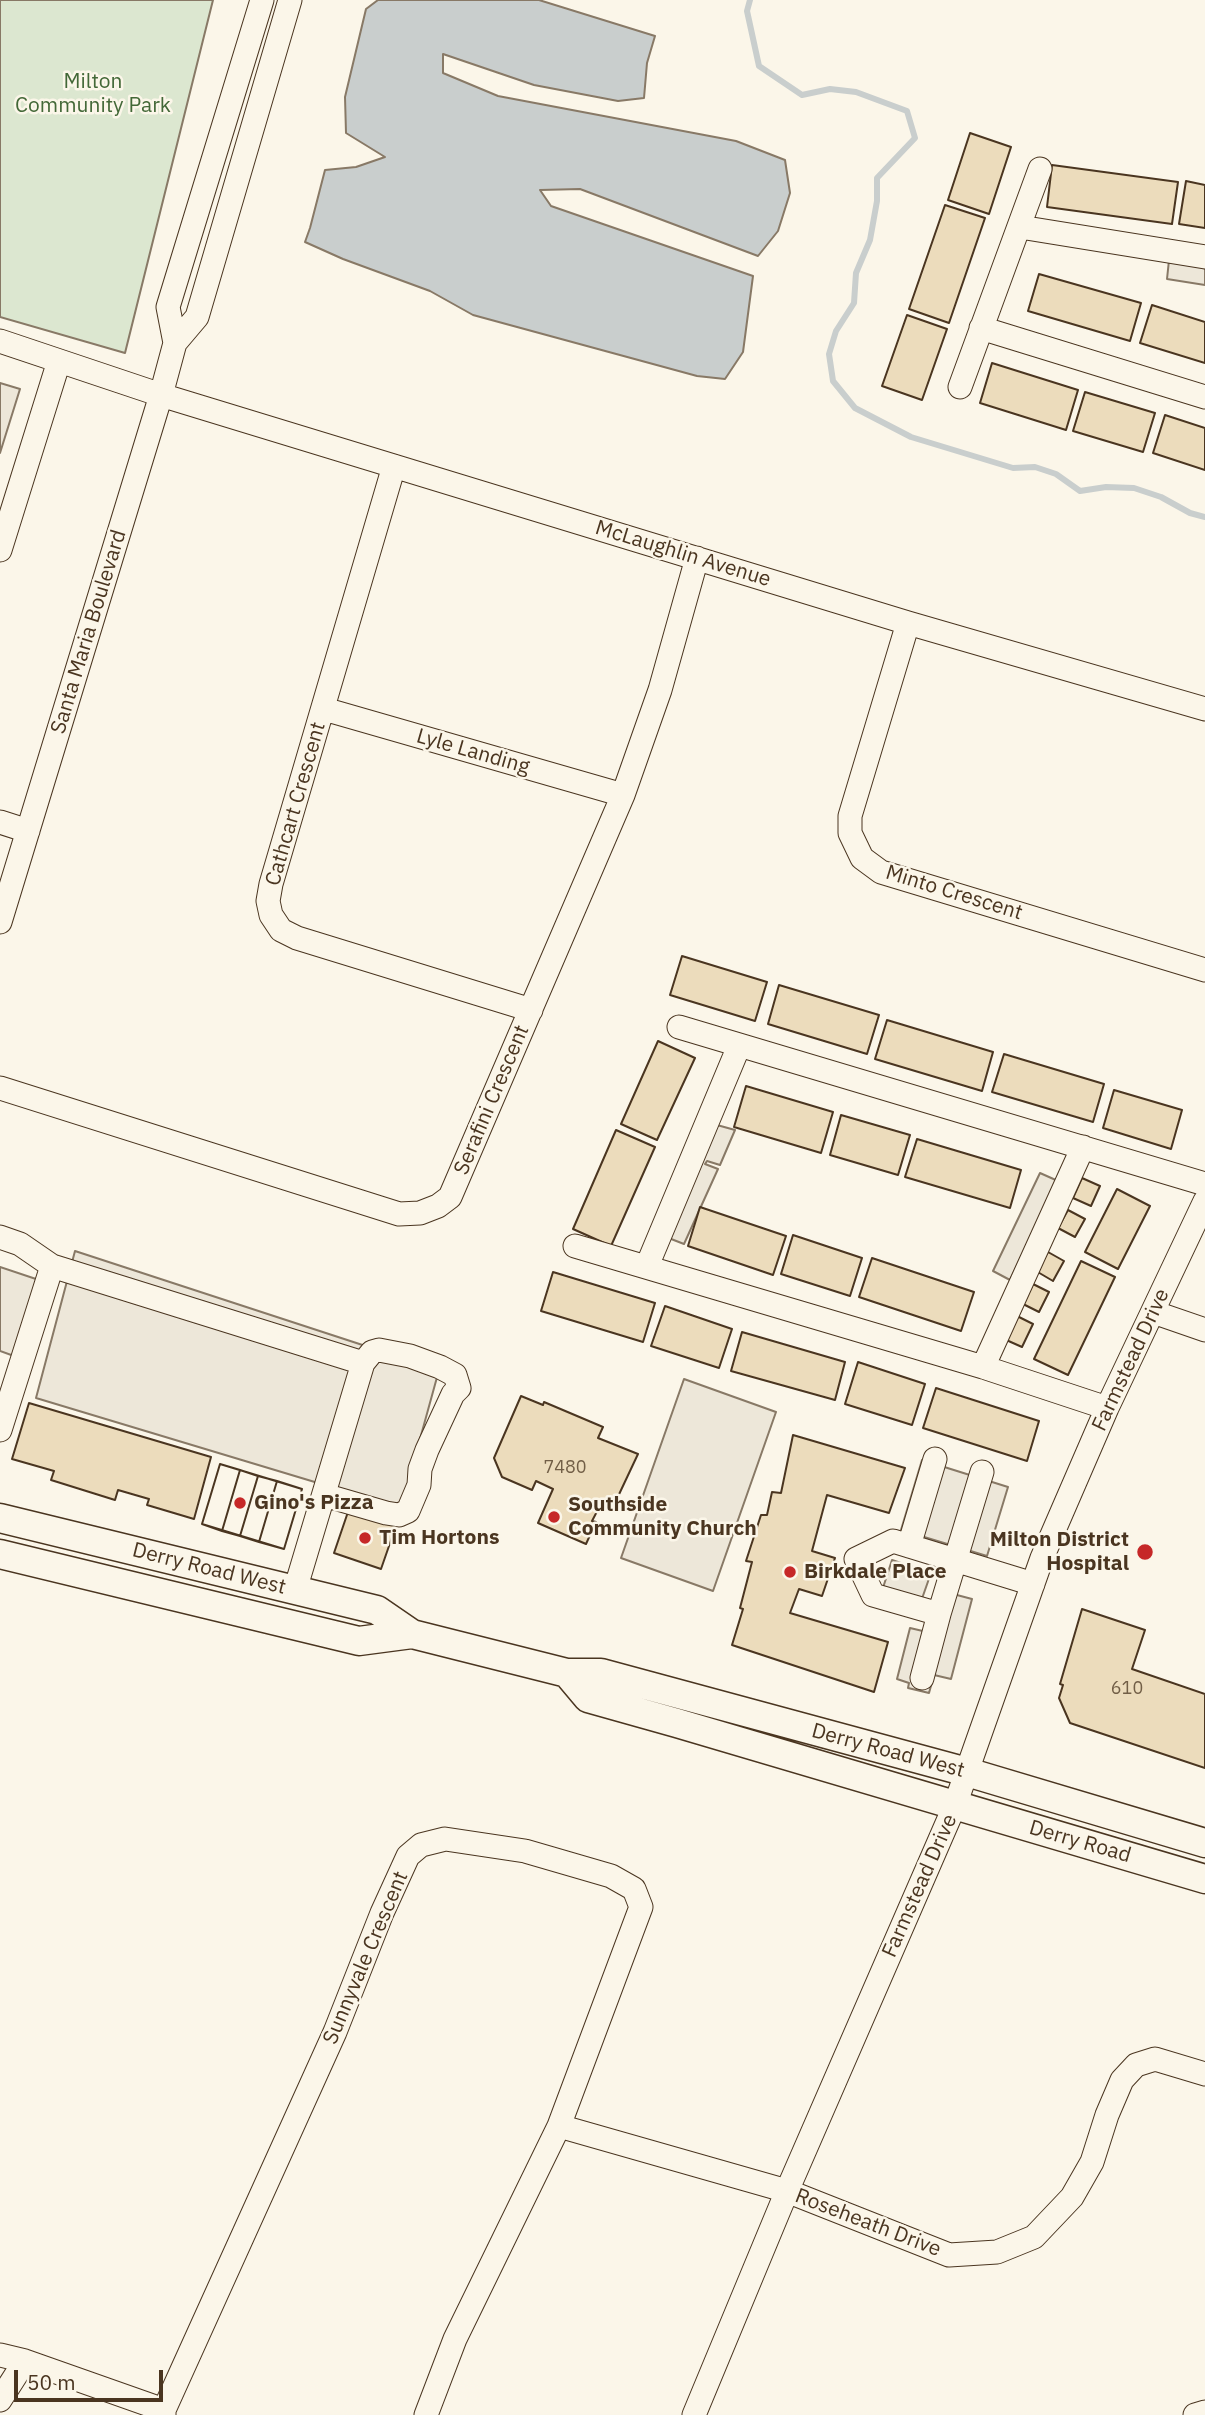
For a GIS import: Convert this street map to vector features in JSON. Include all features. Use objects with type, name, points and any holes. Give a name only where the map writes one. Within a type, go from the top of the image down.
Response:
[{"type":"main road","name":"Derry Road West","points":[[0,1518],[377,1610],[412,1634],[568,1673],[601,1673],[967,1772],[1205,1843]]},
{"type":"main road","name":"Derry Road West","points":[[0,1555],[359,1641],[412,1634]]},
{"type":"main road","name":"Derry Road West","points":[[568,1673],[587,1698],[955,1805]]},
{"type":"main road","name":"Derry Road","points":[[955,1805],[1205,1879]]},
{"type":"street","name":"Santa Maria Boulevard","points":[[0,922],[162,395],[175,343],[168,307],[262,0]]},
{"type":"street","name":"Santa Maria Boulevard","points":[[175,343],[197,317],[290,0]]},
{"type":"street","points":[[960,387],[1040,169]]},
{"type":"street","points":[[1020,227],[1205,257]]},
{"type":"street","points":[[982,328],[1205,397]]},
{"type":"street","name":"McLaughlin Avenue","points":[[0,341],[162,395],[394,466],[1205,709]]},
{"type":"street","points":[[0,550],[60,361]]},
{"type":"street","name":"Cathcart Crescent","points":[[394,466],[271,884],[268,901],[271,915],[281,930],[297,937],[530,1010]]},
{"type":"street","name":"Serafini Crescent","points":[[0,1088],[399,1214],[419,1213],[438,1206],[450,1197],[623,795],[660,690],[697,558]]},
{"type":"street","name":"Minto Crescent","points":[[908,622],[850,816],[850,832],[862,858],[881,872],[1205,970]]},
{"type":"street","name":"Lyle Landing","points":[[324,709],[623,795]]},
{"type":"street","points":[[0,822],[28,831]]},
{"type":"street","points":[[679,1027],[1205,1184]]},
{"type":"street","points":[[647,1266],[739,1046]]},
{"type":"street","points":[[984,1367],[1083,1147]]},
{"type":"street","name":"Farmstead Drive","points":[[694,2415],[787,2191],[955,1805],[1033,1584],[1108,1408],[1205,1201]]},
{"type":"street","points":[[0,1237],[20,1244],[52,1266],[363,1363]]},
{"type":"street","points":[[575,1246],[984,1367],[1108,1408]]},
{"type":"street","points":[[0,1430],[52,1266]]},
{"type":"street","points":[[1153,1312],[1205,1330]]},
{"type":"street","points":[[295,1590],[363,1363],[372,1352],[379,1350],[410,1356],[455,1375],[460,1388],[453,1394],[427,1450],[420,1468],[419,1485],[408,1511],[399,1515],[324,1495]]},
{"type":"street","points":[[909,1546],[935,1459]]},
{"type":"street","points":[[922,1678],[982,1472]]},
{"type":"street","points":[[939,1614],[873,1595],[856,1559],[893,1541],[1033,1584]]},
{"type":"street","name":"Sunnyvale Crescent","points":[[164,2412],[335,2032],[408,1856],[421,1844],[445,1839],[526,1851],[611,1877],[634,1889],[641,1907],[559,2126],[455,2339],[426,2415]]},
{"type":"street","name":"Roseheath Drive","points":[[559,2126],[787,2191],[950,2255],[997,2252],[1034,2237],[1072,2197],[1092,2162],[1122,2080],[1136,2065],[1155,2059],[1205,2074]]},
{"type":"street","points":[[0,2355],[25,2361],[164,2412]]},
{"type":"street","points":[[0,2400],[25,2361]]},
{"type":"street","points":[[1195,2415],[1205,2412]]},
{"type":"green space","name":"Milton Community Park","points":[[0,0],[213,0],[125,353],[0,317]]},
{"type":"shaded area","points":[[378,0],[539,0],[655,36],[647,63],[644,98],[618,101],[534,85],[443,54],[443,73],[498,96],[736,141],[785,160],[790,193],[778,231],[758,256],[580,189],[540,190],[551,206],[753,276],[743,352],[725,379],[697,376],[473,315],[430,291],[305,242],[325,170],[356,167],[385,157],[346,133],[345,97],[366,9]]},
{"type":"shaded area","points":[[1169,260],[1205,265],[1205,285],[1167,279]]},
{"type":"shaded area","points":[[0,383],[20,389],[0,453]]},
{"type":"shaded area","points":[[717,1125],[735,1130],[720,1165],[707,1161],[705,1164],[718,1169],[684,1244],[666,1237]]},
{"type":"shaded area","points":[[1040,1173],[1058,1181],[1010,1280],[993,1271]]},
{"type":"shaded area","points":[[75,1251],[439,1370],[401,1508],[36,1398]]},
{"type":"shaded area","points":[[0,1267],[39,1280],[14,1356],[0,1351]]},
{"type":"shaded area","points":[[684,1379],[776,1412],[713,1591],[621,1558]]},
{"type":"shaded area","points":[[922,1460],[1008,1487],[987,1556],[901,1530]]},
{"type":"shaded area","points":[[892,1560],[931,1573],[918,1610],[880,1597]]},
{"type":"shaded area","points":[[938,1590],[972,1599],[951,1679],[934,1675],[929,1693],[908,1688],[909,1683],[897,1679],[910,1628],[927,1632]]},
{"type":"building","points":[[970,133],[1011,147],[989,214],[948,200]]},
{"type":"building","points":[[1052,165],[1178,182],[1172,224],[1047,207]]},
{"type":"building","points":[[1186,181],[1205,185],[1205,228],[1179,224]]},
{"type":"building","points":[[945,205],[985,218],[949,323],[909,309]]},
{"type":"building","points":[[1039,274],[1141,303],[1130,341],[1028,311]]},
{"type":"building","points":[[1152,305],[1205,322],[1205,363],[1140,343]]},
{"type":"building","points":[[907,315],[947,329],[922,400],[882,386]]},
{"type":"building","points":[[992,363],[1078,390],[1066,430],[980,403]]},
{"type":"building","points":[[1085,392],[1155,413],[1143,452],[1073,431]]},
{"type":"building","points":[[1165,415],[1205,428],[1205,470],[1153,453]]},
{"type":"building","points":[[682,956],[767,982],[755,1021],[670,995]]},
{"type":"building","points":[[779,985],[879,1015],[867,1054],[768,1024]]},
{"type":"building","points":[[887,1020],[993,1052],[982,1091],[875,1059]]},
{"type":"building","points":[[658,1041],[695,1058],[657,1140],[621,1124]]},
{"type":"building","points":[[1004,1054],[1104,1084],[1093,1122],[992,1092]]},
{"type":"building","points":[[746,1086],[833,1112],[821,1153],[734,1127]]},
{"type":"building","points":[[1114,1090],[1182,1110],[1171,1149],[1103,1128]]},
{"type":"building","points":[[841,1115],[910,1135],[898,1175],[830,1155]]},
{"type":"building","points":[[616,1130],[655,1147],[611,1246],[573,1229]]},
{"type":"building","points":[[917,1139],[1021,1170],[1010,1208],[905,1177]]},
{"type":"building","points":[[1082,1178],[1100,1186],[1091,1206],[1073,1198]]},
{"type":"building","points":[[1117,1189],[1150,1206],[1118,1269],[1085,1252]]},
{"type":"building","points":[[700,1207],[786,1236],[773,1275],[688,1246]]},
{"type":"building","points":[[1068,1210],[1085,1219],[1075,1237],[1058,1228]]},
{"type":"building","points":[[793,1235],[862,1258],[850,1296],[781,1274]]},
{"type":"building","points":[[1048,1252],[1064,1261],[1053,1281],[1036,1271]]},
{"type":"building","points":[[872,1258],[974,1292],[961,1331],[859,1297]]},
{"type":"building","points":[[1081,1261],[1115,1277],[1068,1375],[1034,1359]]},
{"type":"building","points":[[553,1272],[655,1303],[643,1342],[541,1311]]},
{"type":"building","points":[[1033,1284],[1049,1292],[1039,1312],[1023,1304]]},
{"type":"building","points":[[665,1306],[732,1329],[719,1368],[651,1346]]},
{"type":"building","points":[[1015,1315],[1033,1324],[1022,1347],[1004,1339]]},
{"type":"building","points":[[742,1332],[845,1362],[835,1400],[731,1371]]},
{"type":"building","points":[[858,1362],[925,1384],[912,1425],[845,1404]]},
{"type":"building","points":[[936,1388],[1039,1421],[1027,1461],[923,1428]]},
{"type":"building","points":[[521,1396],[543,1405],[544,1402],[603,1427],[598,1438],[638,1454],[614,1505],[603,1500],[592,1521],[596,1522],[586,1544],[538,1523],[553,1489],[536,1481],[532,1490],[502,1477],[494,1458]]},
{"type":"building","points":[[29,1403],[211,1457],[194,1519],[147,1505],[149,1499],[118,1490],[115,1500],[51,1480],[54,1471],[12,1459]]},
{"type":"building","name":"Birkdale Place","points":[[793,1435],[905,1468],[889,1513],[827,1495],[812,1551],[835,1558],[822,1596],[799,1589],[790,1613],[888,1642],[874,1692],[732,1645],[743,1609],[740,1608],[752,1562],[746,1561],[761,1515],[767,1515],[772,1492],[781,1493]]},
{"type":"building","points":[[220,1464],[302,1489],[284,1549],[202,1524]]},
{"type":"building","points":[[220,1464],[240,1470],[222,1531],[202,1524]]},
{"type":"building","name":"Gino's Pizza","points":[[240,1470],[258,1476],[240,1536],[222,1531]]},
{"type":"building","points":[[258,1476],[277,1481],[259,1542],[240,1536]]},
{"type":"building","points":[[277,1481],[302,1489],[284,1549],[259,1542]]},
{"type":"building","name":"Tim Hortons","points":[[350,1506],[397,1523],[381,1569],[334,1553]]},
{"type":"building","points":[[1082,1609],[1145,1630],[1132,1669],[1205,1694],[1205,1768],[1070,1723],[1059,1698],[1063,1685],[1060,1684]]},
{"type":"waterway","points":[[750,0],[747,11],[759,66],[802,95],[830,89],[856,92],[907,111],[915,138],[877,178],[877,201],[870,240],[856,273],[854,303],[836,331],[829,354],[833,381],[855,408],[911,437],[1013,468],[1035,467],[1056,474],[1080,491],[1106,487],[1134,488],[1205,517]]},
{"type":"place","name":"Gino's Pizza","points":[[240,1503]]},
{"type":"place","name":"Southside Community Church","points":[[554,1517]]},
{"type":"place","name":"Tim Hortons","points":[[365,1538]]},
{"type":"place","name":"Milton District Hospital","points":[[1145,1552]]},
{"type":"place","name":"Birkdale Place","points":[[790,1572]]}]
